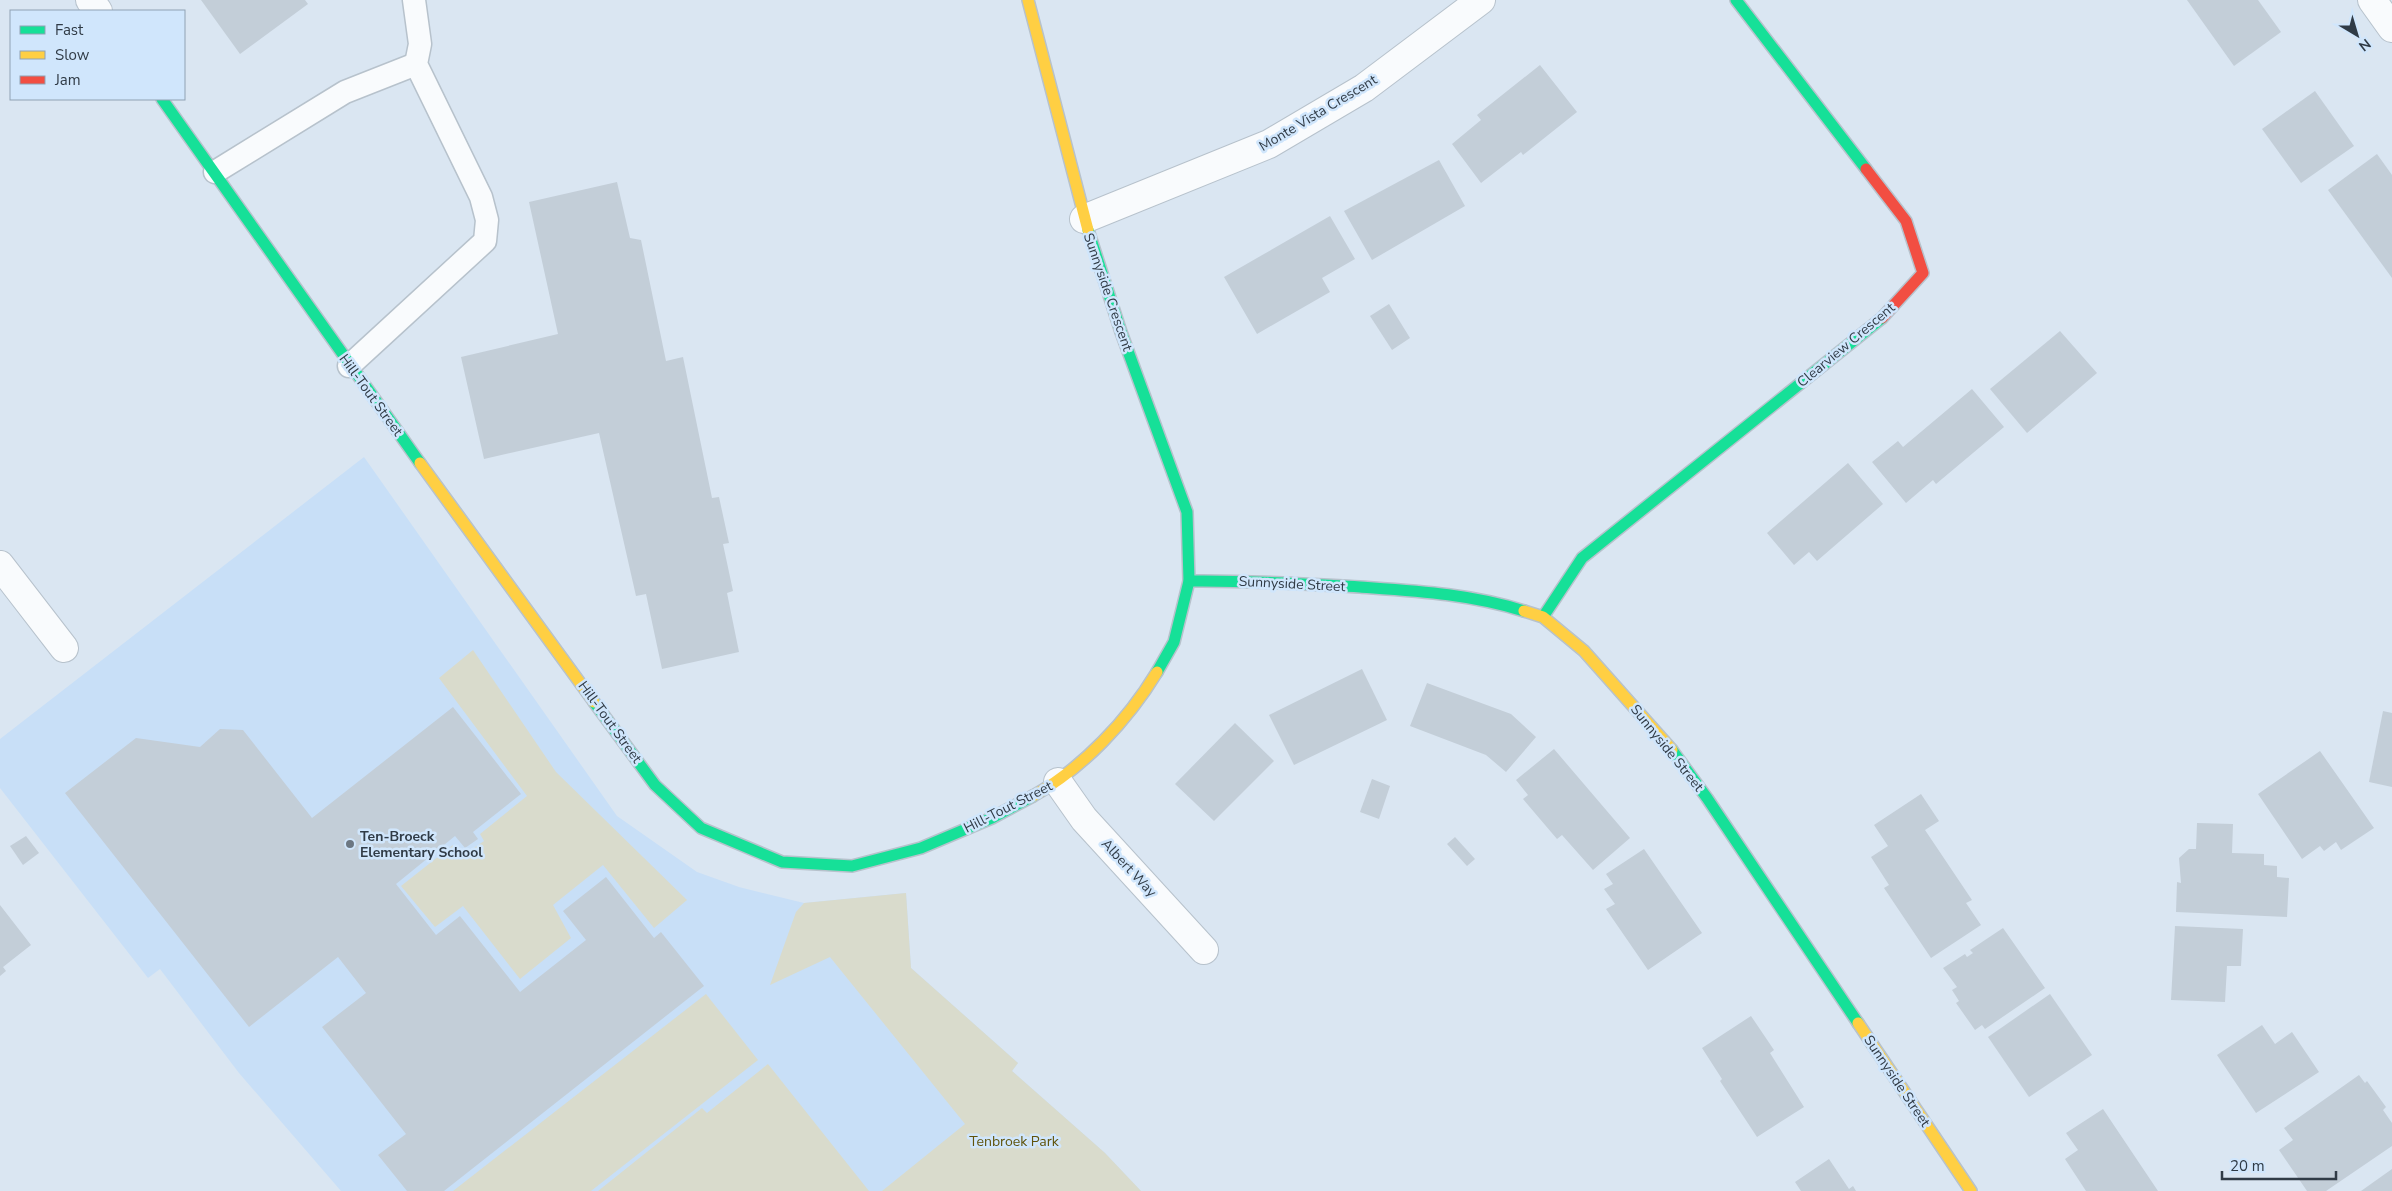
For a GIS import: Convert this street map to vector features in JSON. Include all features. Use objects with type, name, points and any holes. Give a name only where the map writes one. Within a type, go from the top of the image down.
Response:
[{"type":"street","name":"Sunnyside Crescent","points":[[1028,0],[1084,219],[1121,332],[1187,512],[1190,581]]},
{"type":"street","name":"Monte Vista Crescent","points":[[1084,219],[1269,144],[1364,88],[1481,0]]},
{"type":"street","name":"Clearview Crescent","points":[[1543,617],[1582,558],[1889,312],[1923,273],[1906,221],[1736,0]]},
{"type":"street","points":[[2372,0],[2392,28]]},
{"type":"street","name":"Hill-Tout Street","points":[[163,100],[215,172],[349,366],[655,785],[701,828],[782,862],[852,866],[920,848],[992,818],[1058,782],[1105,738],[1143,695],[1174,642],[1190,581]]},
{"type":"street","points":[[0,565],[64,648]]},
{"type":"street","name":"Sunnyside Street","points":[[1190,581],[1252,580],[1439,594],[1495,602],[1543,617],[1584,651],[1672,750],[1707,798],[1971,1191]]},
{"type":"street","name":"Albert Way","points":[[1058,782],[1084,819],[1204,950]]},
{"type":"lane","points":[[349,366],[485,241],[487,220],[481,197],[416,64],[420,44],[414,0]]},
{"type":"lane","points":[[215,172],[345,92],[416,64]]},
{"type":"shaded area","name":"Ten-Broeck Elementary School","points":[[364,457],[617,816],[697,872],[739,887],[804,903],[906,893],[911,968],[1018,1063],[1012,1071],[1105,1153],[1141,1191],[341,1191],[239,1073],[160,969],[148,978],[0,788],[0,739]]},
{"type":"green space","points":[[473,650],[556,772],[687,900],[654,928],[603,865],[553,905],[571,938],[520,979],[463,906],[435,927],[401,886],[453,845],[462,856],[484,841],[480,834],[527,796],[439,678]]},
{"type":"green space","name":"Tenbroek Park","points":[[906,893],[911,968],[1018,1063],[1012,1071],[1105,1153],[1141,1191],[882,1191],[965,1124],[830,957],[770,985],[796,912],[804,903]]},
{"type":"green space","points":[[706,994],[758,1060],[591,1191],[453,1191]]},
{"type":"green space","points":[[768,1064],[869,1191],[598,1191],[702,1108],[707,1113]]},
{"type":"building","points":[[201,0],[305,0],[308,4],[240,54]]},
{"type":"building","points":[[2187,0],[2258,0],[2281,32],[2234,66]]},
{"type":"building","points":[[1540,65],[1577,112],[1523,155],[1521,152],[1481,183],[1452,144],[1481,120],[1477,115]]},
{"type":"building","points":[[2315,91],[2354,146],[2301,183],[2262,129]]},
{"type":"building","points":[[2377,154],[2392,175],[2392,278],[2328,190]]},
{"type":"building","points":[[1439,160],[1465,206],[1372,260],[1344,211]]},
{"type":"building","points":[[617,182],[630,238],[641,240],[666,361],[683,357],[712,498],[719,497],[729,543],[723,544],[733,591],[727,593],[739,652],[662,669],[646,594],[636,596],[599,433],[484,459],[461,357],[558,334],[529,202]]},
{"type":"building","points":[[1330,216],[1355,259],[1322,278],[1330,292],[1257,334],[1224,277]]},
{"type":"building","points":[[1389,304],[1410,338],[1392,350],[1370,316]]},
{"type":"building","points":[[2060,331],[2097,373],[2027,433],[1990,389]]},
{"type":"building","points":[[1972,389],[2004,427],[1936,484],[1933,480],[1906,503],[1872,462],[1898,441],[1903,447]]},
{"type":"building","points":[[1848,463],[1883,504],[1817,561],[1809,552],[1794,565],[1767,533]]},
{"type":"building","points":[[1362,669],[1387,720],[1294,765],[1269,715]]},
{"type":"building","points":[[1427,683],[1511,714],[1536,737],[1506,772],[1486,755],[1410,726]]},
{"type":"building","name":"Ten-Broeck Elementary School","points":[[453,707],[521,794],[473,832],[478,839],[465,848],[455,836],[396,884],[436,935],[460,916],[520,992],[586,940],[563,911],[606,877],[654,938],[661,932],[704,986],[444,1191],[407,1191],[378,1155],[406,1134],[322,1027],[366,993],[338,957],[249,1027],[65,793],[136,738],[200,747],[220,729],[243,730],[312,818]]},
{"type":"building","points":[[2383,711],[2392,713],[2392,787],[2369,782]]},
{"type":"building","points":[[1235,723],[1274,761],[1214,821],[1175,784]]},
{"type":"building","points":[[1554,749],[1630,838],[1593,870],[1562,835],[1557,839],[1523,799],[1528,795],[1516,780]]},
{"type":"building","points":[[2320,751],[2374,828],[2341,850],[2336,842],[2324,851],[2320,846],[2302,859],[2258,794]]},
{"type":"building","points":[[1372,779],[1390,786],[1379,819],[1360,812]]},
{"type":"building","points":[[1921,794],[1939,821],[1925,830],[1972,900],[1966,903],[1981,925],[1931,958],[1884,888],[1889,885],[1871,857],[1888,846],[1874,825]]},
{"type":"building","points":[[2197,823],[2233,824],[2232,853],[2264,854],[2264,865],[2277,866],[2277,877],[2289,878],[2287,917],[2176,912],[2177,882],[2181,883],[2179,858],[2189,849],[2196,849]]},
{"type":"building","points":[[26,836],[39,853],[23,865],[10,846]]},
{"type":"building","points":[[1455,837],[1475,859],[1467,866],[1447,844]]},
{"type":"building","points":[[1644,849],[1702,933],[1648,970],[1606,909],[1615,904],[1604,889],[1613,884],[1606,874]]},
{"type":"building","points":[[0,905],[31,945],[3,967],[6,971],[0,976]]},
{"type":"building","points":[[2175,926],[2243,929],[2241,966],[2227,966],[2225,1002],[2171,1000]]},
{"type":"building","points":[[2003,928],[2045,988],[1985,1029],[1982,1025],[1975,1030],[1956,1003],[1959,1001],[1952,990],[1957,987],[1943,968],[1965,954],[1967,957],[1973,953],[1970,950]]},
{"type":"building","points":[[2050,994],[2092,1055],[2029,1097],[1988,1037]]},
{"type":"building","points":[[1751,1016],[1774,1050],[1770,1053],[1804,1107],[1757,1137],[1720,1081],[1722,1079],[1702,1048]]},
{"type":"building","points":[[2262,1025],[2275,1044],[2292,1032],[2319,1072],[2256,1113],[2217,1055]]},
{"type":"building","points":[[2359,1075],[2365,1083],[2367,1081],[2386,1107],[2383,1110],[2392,1123],[2392,1146],[2326,1191],[2307,1191],[2279,1150],[2293,1140],[2284,1128]]},
{"type":"building","points":[[2103,1109],[2158,1191],[2086,1191],[2065,1159],[2078,1150],[2066,1133]]},
{"type":"building","points":[[1829,1159],[1849,1189],[1853,1186],[1856,1191],[1801,1191],[1795,1182]]},
{"type":"building","points":[[2392,1169],[2392,1191],[2361,1191]]},
{"type":"traffic: fast","points":[[1736,0],[1866,169]]},
{"type":"traffic: fast","points":[[163,100],[420,463]]},
{"type":"traffic: fast","points":[[1088,230],[1121,332],[1187,512],[1189,581],[1174,642],[1157,672]]},
{"type":"traffic: fast","points":[[1543,617],[1582,558],[1882,318]]},
{"type":"traffic: fast","points":[[1189,581],[1274,582],[1423,592],[1464,597],[1524,611]]},
{"type":"traffic: fast","points":[[594,702],[655,785],[701,828],[782,862],[852,866],[921,848],[992,818],[1033,796]]},
{"type":"traffic: fast","points":[[1672,750],[1707,798],[1858,1023]]},
{"type":"traffic: slow","points":[[1028,0],[1088,230]]},
{"type":"traffic: slow","points":[[420,463],[594,702]]},
{"type":"traffic: slow","points":[[1524,611],[1543,617],[1584,651],[1672,750]]},
{"type":"traffic: slow","points":[[1033,796],[1069,772],[1103,742],[1132,708],[1157,672]]},
{"type":"traffic: slow","points":[[1858,1023],[1971,1191]]},
{"type":"traffic: jam","points":[[1866,169],[1906,221],[1923,273],[1882,318]]},
{"type":"place","name":"Ten-Broeck Elementary School","points":[[350,844]]}]
